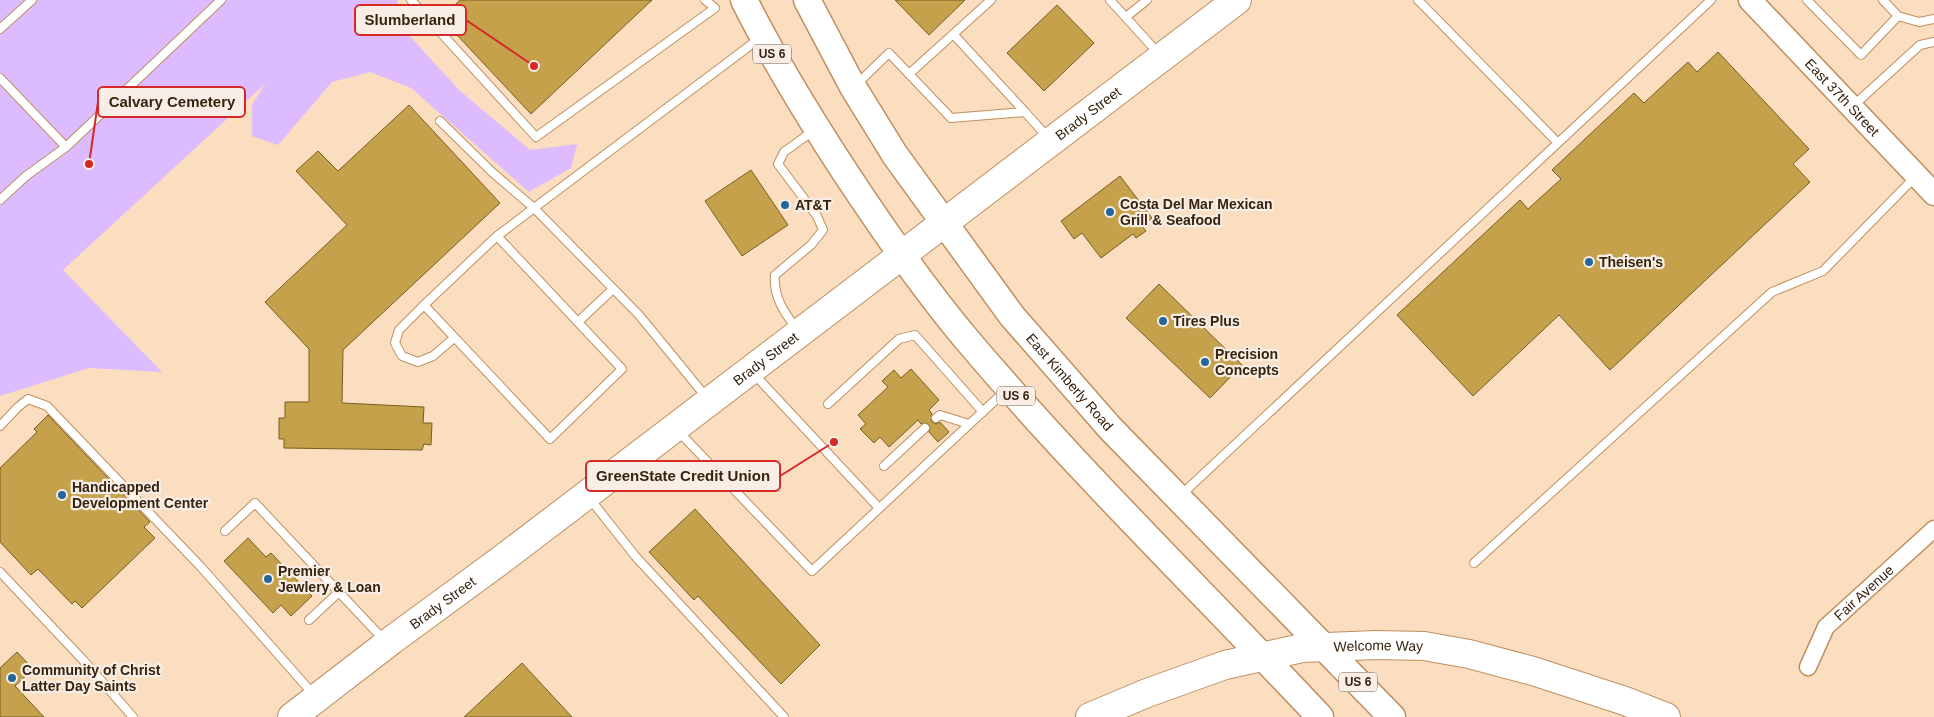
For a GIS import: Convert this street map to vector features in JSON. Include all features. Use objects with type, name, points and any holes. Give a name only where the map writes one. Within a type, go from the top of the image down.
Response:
[{"type":"highway","name":"Brady Street","points":[[292,717],[1052,142],[1228,5]]},
{"type":"highway","name":"Welcome Way","points":[[1090,717],[1147,693],[1226,665],[1302,648],[1376,645],[1424,646],[1469,654],[1533,671],[1625,701],[1666,717]]},
{"type":"main road","name":"US 6","points":[[744,0],[762,36],[817,129],[938,305],[1008,388],[1087,474],[1264,656],[1320,717]]},
{"type":"main road","name":"East Kimberly Road","points":[[807,0],[853,87],[896,155],[1012,316],[1110,428],[1392,717]]},
{"type":"street","name":"East 37th Street","points":[[1750,0],[1934,194]]},
{"type":"street","name":"Fair Avenue","points":[[1808,667],[1826,627],[1934,529]]},
{"type":"lane","points":[[0,29],[32,0]]},
{"type":"lane","points":[[0,200],[26,176],[66,147],[222,0]]},
{"type":"lane","points":[[410,0],[536,137],[715,8],[705,0]]},
{"type":"lane","points":[[909,74],[991,0]]},
{"type":"lane","points":[[1110,0],[1162,57]]},
{"type":"lane","points":[[1126,17],[1147,0]]},
{"type":"lane","points":[[1418,0],[1558,143]]},
{"type":"lane","points":[[1178,498],[1712,0]]},
{"type":"lane","points":[[1807,0],[1861,55],[1898,16]]},
{"type":"lane","points":[[1883,0],[1898,16],[1919,22],[1934,19]]},
{"type":"lane","points":[[954,35],[1052,142]]},
{"type":"lane","points":[[454,338],[433,356],[418,362],[402,356],[396,343],[399,330],[497,236],[762,36]]},
{"type":"lane","points":[[1852,107],[1920,45],[1934,42]]},
{"type":"lane","points":[[853,87],[889,53],[951,118],[1025,112]]},
{"type":"lane","points":[[0,78],[66,147]]},
{"type":"lane","points":[[440,121],[492,172],[534,208],[639,315],[709,402]]},
{"type":"lane","points":[[800,333],[784,314],[774,286],[775,275],[811,245],[823,230],[817,216],[778,164],[784,152],[817,129]]},
{"type":"lane","points":[[1474,563],[1772,292],[1823,271],[1917,176]]},
{"type":"lane","points":[[424,305],[550,439],[622,369],[497,236]]},
{"type":"lane","points":[[578,322],[613,289]]},
{"type":"lane","points":[[828,404],[899,339],[915,334],[983,412]]},
{"type":"lane","points":[[751,370],[879,508]]},
{"type":"lane","points":[[675,428],[812,571],[1008,388]]},
{"type":"lane","points":[[0,426],[28,399],[47,406],[201,567],[317,698]]},
{"type":"lane","points":[[936,418],[940,414],[969,424]]},
{"type":"lane","points":[[884,466],[925,428]]},
{"type":"lane","points":[[587,495],[636,557],[784,717]]},
{"type":"lane","points":[[226,531],[255,503],[387,644]]},
{"type":"lane","points":[[0,572],[84,661],[133,717]]},
{"type":"lane","points":[[309,620],[339,592]]},
{"type":"shaded area","points":[[0,0],[398,0],[395,20],[459,90],[530,150],[577,144],[571,168],[529,192],[411,88],[370,72],[332,82],[278,145],[252,136],[252,105],[265,84],[63,270],[162,372],[89,368],[0,396]]},
{"type":"building","points":[[460,0],[652,0],[531,114],[441,18]]},
{"type":"building","points":[[895,0],[965,0],[929,35]]},
{"type":"building","points":[[1057,5],[1094,43],[1044,91],[1007,53]]},
{"type":"building","name":"Theisen's","points":[[1718,52],[1809,149],[1793,164],[1810,182],[1610,370],[1559,315],[1473,396],[1397,315],[1520,200],[1528,209],[1561,179],[1552,170],[1634,93],[1644,103],[1688,62],[1697,72]]},
{"type":"building","points":[[409,105],[500,203],[343,350],[342,403],[424,407],[423,423],[432,423],[431,445],[424,444],[422,450],[284,448],[284,439],[279,439],[279,418],[285,418],[285,402],[309,402],[309,349],[265,302],[347,225],[296,171],[318,151],[338,171]]},
{"type":"building","points":[[751,170],[788,225],[742,256],[705,201]]},
{"type":"building","name":"Costa Del Mar Mexican Grill & Seafood","points":[[1120,176],[1152,218],[1142,226],[1146,231],[1136,238],[1133,234],[1101,258],[1082,233],[1074,239],[1061,221]]},
{"type":"building","points":[[1159,284],[1242,365],[1210,398],[1126,318]]},
{"type":"building","points":[[911,369],[939,400],[929,410],[932,414],[931,421],[936,424],[940,422],[949,432],[938,442],[929,432],[929,425],[926,423],[921,424],[918,420],[889,447],[880,437],[874,443],[860,429],[866,424],[858,415],[888,387],[882,381],[894,370],[901,378]]},
{"type":"building","name":"Handicapped Development Center","points":[[48,415],[150,522],[144,527],[155,538],[82,608],[75,601],[72,604],[38,569],[31,575],[0,542],[0,468],[37,432],[34,429]]},
{"type":"building","points":[[695,509],[820,645],[781,684],[698,596],[694,600],[649,552]]},
{"type":"building","name":"Premier Jewlery & Loan","points":[[248,538],[266,557],[271,553],[312,596],[291,616],[281,605],[273,613],[224,561]]},
{"type":"building","name":"Community of Christ Latter Day Saints","points":[[17,652],[33,669],[15,686],[44,717],[0,717],[0,668]]},
{"type":"building","points":[[522,663],[572,717],[464,717]]},
{"type":"place","name":"Slumberland","points":[[534,66]]},
{"type":"place","name":"Calvary Cemetery","points":[[89,164]]},
{"type":"place","name":"AT&T","points":[[785,205]]},
{"type":"place","name":"Costa Del Mar Mexican Grill & Seafood","points":[[1110,212]]},
{"type":"place","name":"Theisen's","points":[[1589,262]]},
{"type":"place","name":"Tires Plus","points":[[1163,321]]},
{"type":"place","name":"Precision Concepts","points":[[1205,362]]},
{"type":"place","name":"GreenState Credit Union","points":[[834,442]]},
{"type":"place","name":"Handicapped Development Center","points":[[62,495]]},
{"type":"place","name":"Premier Jewlery & Loan","points":[[268,579]]},
{"type":"place","name":"Community of Christ Latter Day Saints","points":[[12,678]]}]
